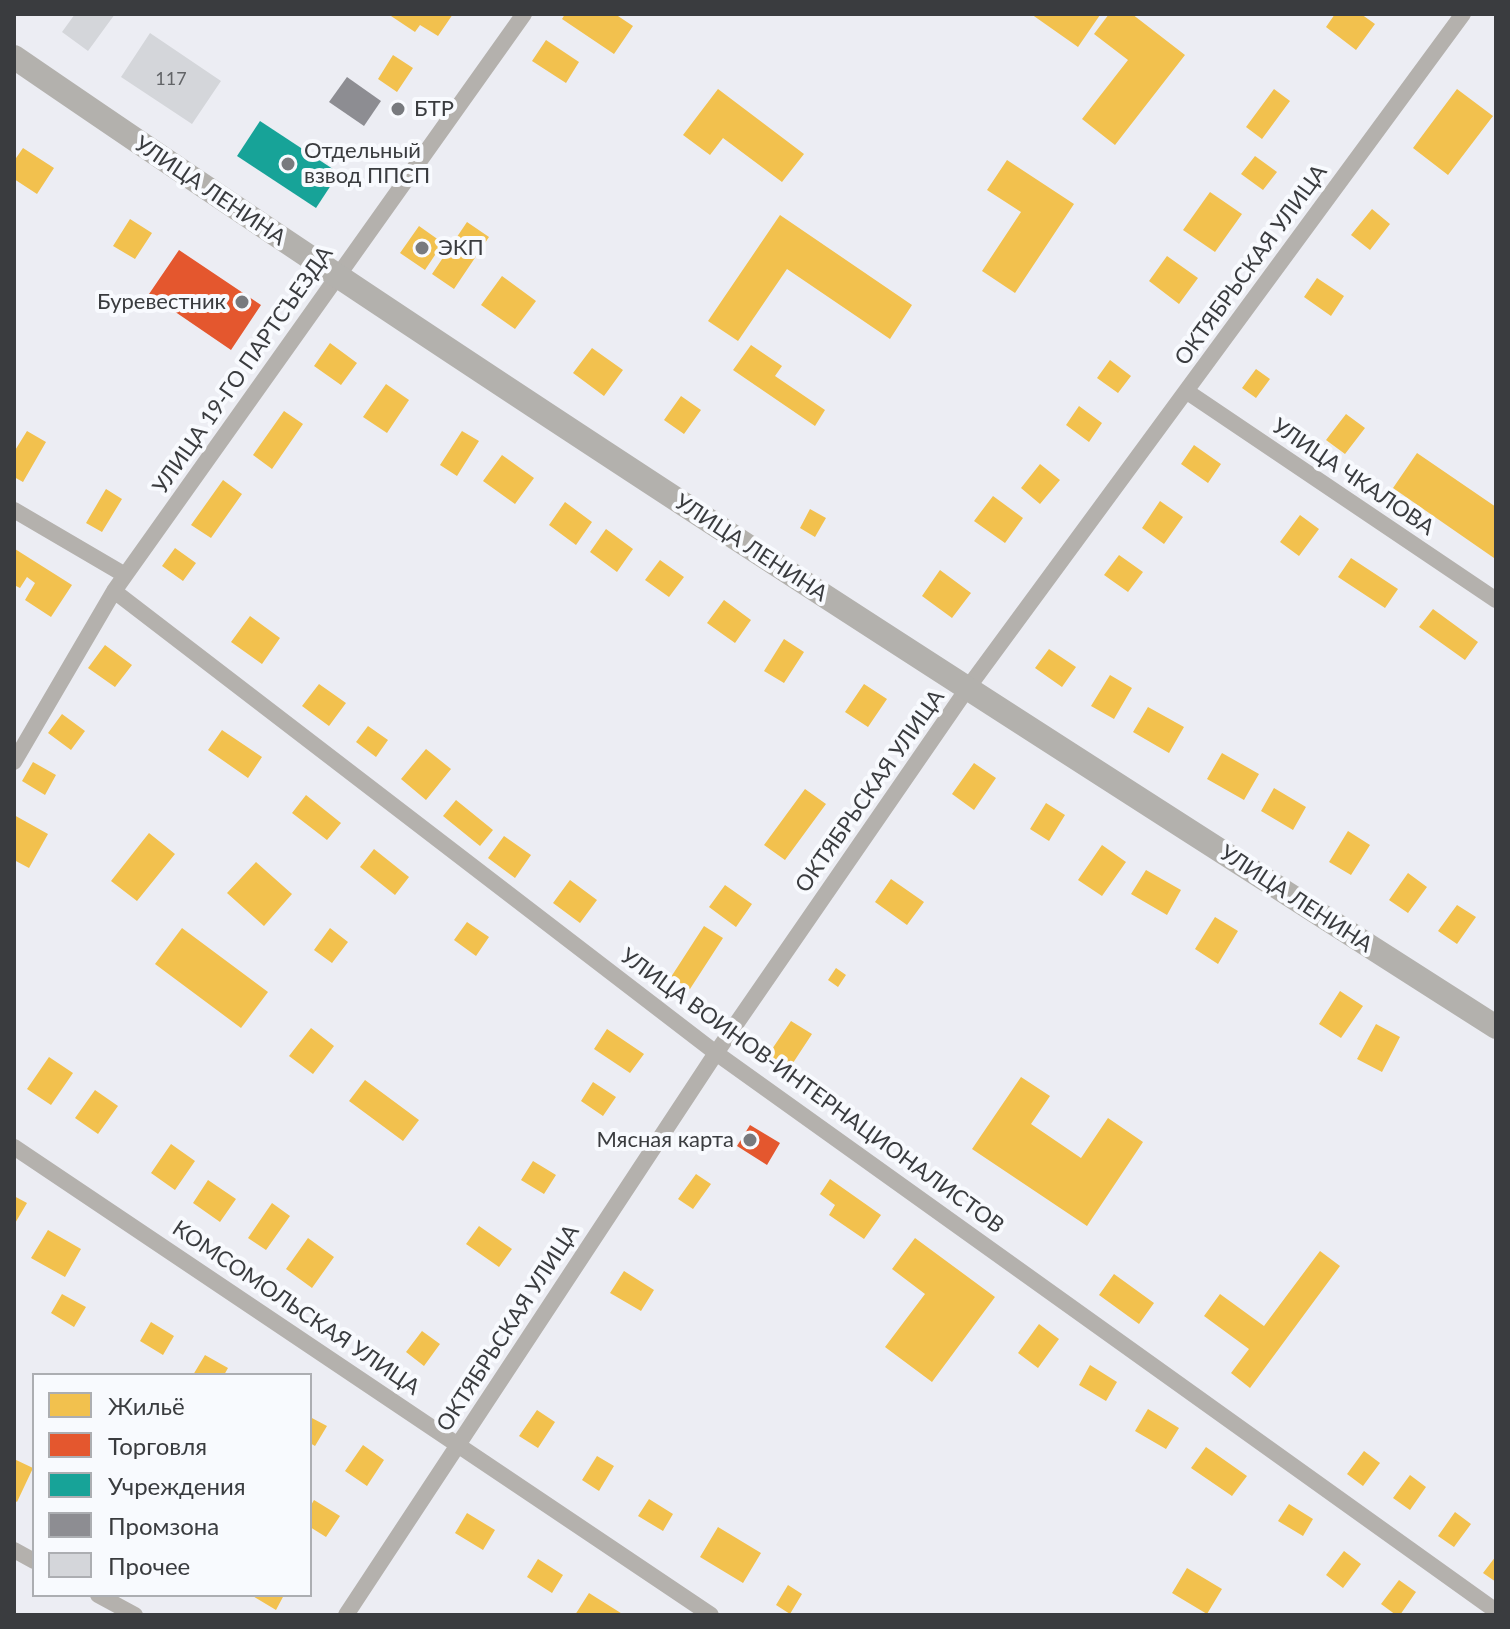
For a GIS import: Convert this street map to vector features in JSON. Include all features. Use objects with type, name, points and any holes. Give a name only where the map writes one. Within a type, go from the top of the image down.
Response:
[{"type":"main road","name":"УЛИЦА ЛЕНИНА","points":[[14,57],[336,277],[967,689],[1496,1027]]},
{"type":"street","name":"УЛИЦА 19-ГО ПАРТСЪЕЗДА","points":[[14,762],[114,591],[524,14]]},
{"type":"street","name":"ОКТЯБРЬСКАЯ УЛИЦА","points":[[346,1615],[716,1053],[967,689],[1463,14]]},
{"type":"street","name":"УЛИЦА ЧКАЛОВА","points":[[1186,391],[1496,600]]},
{"type":"street","points":[[14,510],[125,575]]},
{"type":"street","name":"УЛИЦА ВОИНОВ-ИНТЕРНАЦИОНАЛИСТОВ","points":[[114,591],[716,1053],[1496,1611]]},
{"type":"street","name":"КОМСОМОЛЬСКАЯ УЛИЦА","points":[[14,1147],[711,1615]]},
{"type":"street","points":[[14,1550],[32,1560]]},
{"type":"street","points":[[102,1597],[135,1615]]},
{"type":"building: Жильё","points":[[388,14],[453,14],[438,36],[420,25],[415,32]]},
{"type":"building: Жильё","points":[[565,14],[615,14],[633,26],[614,54],[562,19]]},
{"type":"building: Жильё","points":[[1031,14],[1098,14],[1100,15],[1078,47]]},
{"type":"building: Жильё","points":[[1109,14],[1132,14],[1185,55],[1115,145],[1082,119],[1128,60],[1094,34]]},
{"type":"building: Жильё","points":[[1335,14],[1361,14],[1375,24],[1356,50],[1326,27]]},
{"type":"building: Жильё","points":[[546,40],[579,62],[566,83],[532,61]]},
{"type":"building: Жильё","points":[[393,55],[413,68],[397,92],[378,79]]},
{"type":"building: Жильё","points":[[718,89],[804,154],[782,182],[723,138],[710,155],[683,135]]},
{"type":"building: Жильё","points":[[1274,89],[1290,101],[1262,139],[1246,127]]},
{"type":"building: Жильё","points":[[1457,89],[1493,116],[1448,175],[1413,148]]},
{"type":"building: Жильё","points":[[23,148],[54,168],[37,194],[14,179],[14,161]]},
{"type":"building: Жильё","points":[[1255,156],[1277,172],[1263,190],[1241,174]]},
{"type":"building: Жильё","points":[[1007,160],[1074,204],[1015,293],[982,271],[1021,212],[987,190]]},
{"type":"building: Жильё","points":[[1210,192],[1242,214],[1215,252],[1183,230]]},
{"type":"building: Жильё","points":[[1372,209],[1390,224],[1370,250],[1351,235]]},
{"type":"building: Жильё","points":[[780,215],[912,305],[890,339],[787,269],[738,341],[708,321]]},
{"type":"building: Жильё","points":[[130,219],[152,233],[135,259],[113,246]]},
{"type":"building: Жильё","points":[[467,222],[489,237],[454,289],[432,274]]},
{"type":"building: Жильё","name":"ЭКП","points":[[419,226],[443,243],[425,270],[400,253]]},
{"type":"building: Жильё","points":[[1167,256],[1198,278],[1179,304],[1149,281]]},
{"type":"building: Жильё","points":[[502,276],[536,301],[515,329],[481,305]]},
{"type":"building: Жильё","points":[[1317,278],[1344,296],[1331,316],[1304,297]]},
{"type":"building: Жильё","points":[[330,343],[357,363],[341,385],[314,366]]},
{"type":"building: Жильё","points":[[751,345],[782,366],[775,376],[825,410],[815,426],[733,370]]},
{"type":"building: Жильё","points":[[592,348],[623,370],[604,396],[573,373]]},
{"type":"building: Жильё","points":[[1110,360],[1131,376],[1118,393],[1097,378]]},
{"type":"building: Жильё","points":[[1256,369],[1270,379],[1256,398],[1242,388]]},
{"type":"building: Жильё","points":[[386,384],[409,400],[387,433],[363,417]]},
{"type":"building: Жильё","points":[[681,396],[701,410],[684,434],[664,420]]},
{"type":"building: Жильё","points":[[1079,406],[1102,423],[1089,442],[1066,425]]},
{"type":"building: Жильё","points":[[284,411],[303,424],[272,469],[253,455]]},
{"type":"building: Жильё","points":[[1346,414],[1365,428],[1345,454],[1326,440]]},
{"type":"building: Жильё","points":[[27,431],[46,442],[23,482],[14,477],[14,452]]},
{"type":"building: Жильё","points":[[462,431],[479,441],[457,476],[440,465]]},
{"type":"building: Жильё","points":[[1194,445],[1221,464],[1208,483],[1181,464]]},
{"type":"building: Жильё","points":[[1417,453],[1496,507],[1494,558],[1393,488]]},
{"type":"building: Жильё","points":[[502,455],[534,478],[515,504],[483,481]]},
{"type":"building: Жильё","points":[[1040,464],[1060,480],[1040,504],[1021,488]]},
{"type":"building: Жильё","points":[[223,480],[242,494],[211,538],[191,525]]},
{"type":"building: Жильё","points":[[106,489],[122,499],[102,532],[86,523]]},
{"type":"building: Жильё","points":[[993,496],[1023,518],[1005,543],[974,521]]},
{"type":"building: Жильё","points":[[1160,501],[1183,517],[1164,544],[1142,528]]},
{"type":"building: Жильё","points":[[565,502],[592,522],[576,545],[549,525]]},
{"type":"building: Жильё","points":[[810,509],[826,518],[815,537],[800,528]]},
{"type":"building: Жильё","points":[[1300,515],[1319,529],[1299,556],[1280,542]]},
{"type":"building: Жильё","points":[[606,529],[633,549],[617,572],[590,552]]},
{"type":"building: Жильё","points":[[175,548],[196,563],[183,581],[162,566]]},
{"type":"building: Жильё","points":[[15,549],[72,585],[51,617],[25,600],[35,583],[27,577],[20,588],[14,585]]},
{"type":"building: Жильё","points":[[1119,555],[1143,572],[1128,592],[1104,575]]},
{"type":"building: Жильё","points":[[1351,558],[1398,589],[1385,608],[1338,577]]},
{"type":"building: Жильё","points":[[660,560],[684,577],[669,597],[645,580]]},
{"type":"building: Жильё","points":[[940,570],[971,593],[952,618],[922,596]]},
{"type":"building: Жильё","points":[[724,600],[751,620],[735,643],[707,623]]},
{"type":"building: Жильё","points":[[1433,609],[1478,642],[1465,660],[1419,627]]},
{"type":"building: Жильё","points":[[250,616],[280,638],[262,664],[231,642]]},
{"type":"building: Жильё","points":[[784,639],[804,652],[784,683],[764,671]]},
{"type":"building: Жильё","points":[[105,645],[132,665],[115,687],[88,668]]},
{"type":"building: Жильё","points":[[1049,649],[1076,667],[1062,687],[1035,668]]},
{"type":"building: Жильё","points":[[1110,675],[1132,688],[1114,719],[1091,706]]},
{"type":"building: Жильё","points":[[319,684],[346,703],[329,726],[302,706]]},
{"type":"building: Жильё","points":[[864,684],[887,699],[868,727],[845,712]]},
{"type":"building: Жильё","points":[[1148,707],[1184,727],[1169,753],[1133,732]]},
{"type":"building: Жильё","points":[[62,714],[85,731],[71,750],[48,733]]},
{"type":"building: Жильё","points":[[368,726],[388,740],[376,757],[356,742]]},
{"type":"building: Жильё","points":[[222,730],[262,757],[248,778],[208,750]]},
{"type":"building: Жильё","points":[[426,749],[451,769],[426,800],[401,779]]},
{"type":"building: Жильё","points":[[1222,753],[1259,774],[1244,800],[1207,779]]},
{"type":"building: Жильё","points":[[33,762],[56,775],[45,795],[22,781]]},
{"type":"building: Жильё","points":[[974,763],[996,778],[974,810],[952,794]]},
{"type":"building: Жильё","points":[[1274,788],[1306,807],[1293,830],[1261,811]]},
{"type":"building: Жильё","points":[[805,789],[826,804],[785,860],[764,845]]},
{"type":"building: Жильё","points":[[306,795],[341,823],[327,840],[292,813]]},
{"type":"building: Жильё","points":[[456,800],[493,830],[480,846],[443,816]]},
{"type":"building: Жильё","points":[[1046,803],[1065,815],[1049,841],[1030,829]]},
{"type":"building: Жильё","points":[[14,815],[48,834],[29,868],[14,860]]},
{"type":"building: Жильё","points":[[1348,831],[1370,845],[1351,875],[1329,862]]},
{"type":"building: Жильё","points":[[149,833],[175,854],[137,901],[111,881]]},
{"type":"building: Жильё","points":[[504,836],[531,855],[515,878],[488,858]]},
{"type":"building: Жильё","points":[[1102,845],[1126,862],[1102,896],[1078,880]]},
{"type":"building: Жильё","points":[[374,849],[409,877],[395,895],[360,867]]},
{"type":"building: Жильё","points":[[256,862],[292,894],[264,926],[227,893]]},
{"type":"building: Жильё","points":[[1146,870],[1181,890],[1167,915],[1131,894]]},
{"type":"building: Жильё","points":[[1408,873],[1427,887],[1408,913],[1389,900]]},
{"type":"building: Жильё","points":[[891,879],[924,902],[907,925],[875,902]]},
{"type":"building: Жильё","points":[[570,880],[597,900],[580,923],[553,903]]},
{"type":"building: Жильё","points":[[725,885],[752,904],[736,927],[709,907]]},
{"type":"building: Жильё","points":[[1457,905],[1476,917],[1457,944],[1438,931]]},
{"type":"building: Жильё","points":[[1215,917],[1238,931],[1218,964],[1195,949]]},
{"type":"building: Жильё","points":[[467,922],[489,937],[476,956],[454,940]]},
{"type":"building: Жильё","points":[[704,926],[723,938],[690,989],[671,977]]},
{"type":"building: Жильё","points":[[182,928],[268,992],[241,1028],[155,964]]},
{"type":"building: Жильё","points":[[330,928],[348,942],[332,963],[314,950]]},
{"type":"building: Жильё","points":[[836,968],[846,975],[838,987],[828,980]]},
{"type":"building: Жильё","points":[[1340,991],[1363,1006],[1341,1038],[1319,1024]]},
{"type":"building: Жильё","points":[[791,1021],[812,1034],[789,1069],[768,1055]]},
{"type":"building: Жильё","points":[[1376,1024],[1400,1037],[1382,1072],[1357,1059]]},
{"type":"building: Жильё","points":[[311,1028],[334,1046],[313,1074],[289,1056]]},
{"type":"building: Жильё","points":[[607,1029],[644,1054],[630,1073],[594,1049]]},
{"type":"building: Жильё","points":[[49,1057],[73,1073],[51,1105],[27,1089]]},
{"type":"building: Жильё","points":[[1021,1077],[1050,1096],[1031,1124],[1081,1158],[1108,1118],[1143,1142],[1087,1226],[972,1149]]},
{"type":"building: Жильё","points":[[365,1080],[419,1120],[403,1141],[349,1101]]},
{"type":"building: Жильё","points":[[593,1082],[616,1097],[603,1116],[581,1101]]},
{"type":"building: Жильё","points":[[95,1090],[118,1106],[98,1134],[75,1118]]},
{"type":"building: Жильё","points":[[171,1144],[195,1161],[175,1190],[151,1173]]},
{"type":"building: Жильё","points":[[533,1161],[556,1175],[544,1194],[521,1180]]},
{"type":"building: Жильё","points":[[696,1174],[711,1184],[693,1209],[678,1199]]},
{"type":"building: Жильё","points":[[830,1179],[881,1215],[864,1239],[829,1215],[835,1205],[820,1194]]},
{"type":"building: Жильё","points":[[208,1180],[236,1199],[220,1222],[193,1203]]},
{"type":"building: Жильё","points":[[14,1196],[27,1203],[14,1225]]},
{"type":"building: Жильё","points":[[272,1203],[290,1216],[266,1250],[248,1238]]},
{"type":"building: Жильё","points":[[479,1226],[512,1249],[499,1267],[466,1244]]},
{"type":"building: Жильё","points":[[48,1230],[81,1249],[65,1277],[31,1258]]},
{"type":"building: Жильё","points":[[308,1238],[334,1257],[312,1288],[286,1269]]},
{"type":"building: Жильё","points":[[915,1238],[995,1297],[932,1382],[885,1347],[925,1294],[892,1269]]},
{"type":"building: Жильё","points":[[1320,1251],[1340,1266],[1250,1388],[1231,1373],[1249,1349],[1204,1316],[1220,1294],[1264,1326]]},
{"type":"building: Жильё","points":[[624,1271],[654,1290],[641,1311],[610,1293]]},
{"type":"building: Жильё","points":[[1114,1274],[1154,1303],[1139,1324],[1099,1295]]},
{"type":"building: Жильё","points":[[62,1294],[86,1307],[74,1327],[51,1313]]},
{"type":"building: Жильё","points":[[151,1322],[174,1336],[163,1355],[140,1341]]},
{"type":"building: Жильё","points":[[1039,1324],[1059,1339],[1038,1368],[1018,1353]]},
{"type":"building: Жильё","points":[[422,1331],[440,1344],[424,1366],[406,1352]]},
{"type":"building: Жильё","points":[[205,1355],[228,1368],[225,1373],[194,1373]]},
{"type":"building: Жильё","points":[[1090,1365],[1117,1382],[1106,1401],[1079,1385]]},
{"type":"building: Жильё","points":[[1148,1409],[1179,1428],[1166,1449],[1135,1431]]},
{"type":"building: Жильё","points":[[537,1410],[555,1422],[538,1448],[519,1436]]},
{"type":"building: Жильё","points":[[312,1418],[327,1426],[315,1446],[312,1444]]},
{"type":"building: Жильё","points":[[363,1445],[384,1460],[367,1486],[345,1471]]},
{"type":"building: Жильё","points":[[1206,1447],[1247,1476],[1232,1496],[1191,1468]]},
{"type":"building: Жильё","points":[[1364,1451],[1380,1463],[1363,1486],[1347,1474]]},
{"type":"building: Жильё","points":[[597,1456],[614,1466],[599,1491],[582,1480]]},
{"type":"building: Жильё","points":[[14,1459],[32,1470],[17,1502],[14,1500]]},
{"type":"building: Жильё","points":[[1410,1475],[1426,1487],[1410,1510],[1393,1498]]},
{"type":"building: Жильё","points":[[649,1499],[673,1514],[663,1531],[638,1516]]},
{"type":"building: Жильё","points":[[314,1500],[340,1516],[326,1537],[312,1528]]},
{"type":"building: Жильё","points":[[1289,1504],[1313,1519],[1303,1536],[1278,1521]]},
{"type":"building: Жильё","points":[[1455,1512],[1471,1524],[1454,1547],[1438,1536]]},
{"type":"building: Жильё","points":[[467,1513],[495,1530],[483,1550],[455,1533]]},
{"type":"building: Жильё","points":[[718,1527],[761,1553],[743,1583],[700,1557]]},
{"type":"building: Жильё","points":[[1344,1551],[1361,1564],[1343,1588],[1326,1575]]},
{"type":"building: Жильё","points":[[1496,1556],[1496,1582],[1483,1573]]},
{"type":"building: Жильё","points":[[538,1559],[563,1575],[552,1593],[527,1577]]},
{"type":"building: Жильё","points":[[1187,1568],[1222,1589],[1207,1614],[1172,1593]]},
{"type":"building: Жильё","points":[[1399,1580],[1416,1592],[1400,1615],[1396,1615],[1381,1604]]},
{"type":"building: Жильё","points":[[788,1585],[802,1594],[790,1614],[776,1605]]},
{"type":"building: Жильё","points":[[589,1593],[624,1615],[575,1615]]},
{"type":"building: Жильё","points":[[254,1597],[283,1597],[276,1610]]},
{"type":"building: Торговля","points":[[179,250],[261,305],[231,350],[149,294]]},
{"type":"building: Торговля","points":[[750,1125],[780,1143],[767,1165],[737,1146]]},
{"type":"building: Учреждения","name":"Отдельный взвод ППСП","points":[[260,121],[339,173],[316,208],[237,156]]},
{"type":"building: Промзона","points":[[347,77],[381,101],[364,126],[329,102]]},
{"type":"building: Прочее","points":[[75,14],[115,14],[88,51],[62,32]]},
{"type":"building: Прочее","points":[[150,33],[221,81],[192,124],[121,77]]},
{"type":"place","name":"БТР","points":[[398,109]]},
{"type":"place","name":"Отдельный взвод ППСП","points":[[288,164]]},
{"type":"place","name":"ЭКП","points":[[422,248]]},
{"type":"place","name":"Буревестник","points":[[242,302]]},
{"type":"place","name":"Мясная карта","points":[[750,1140]]}]
